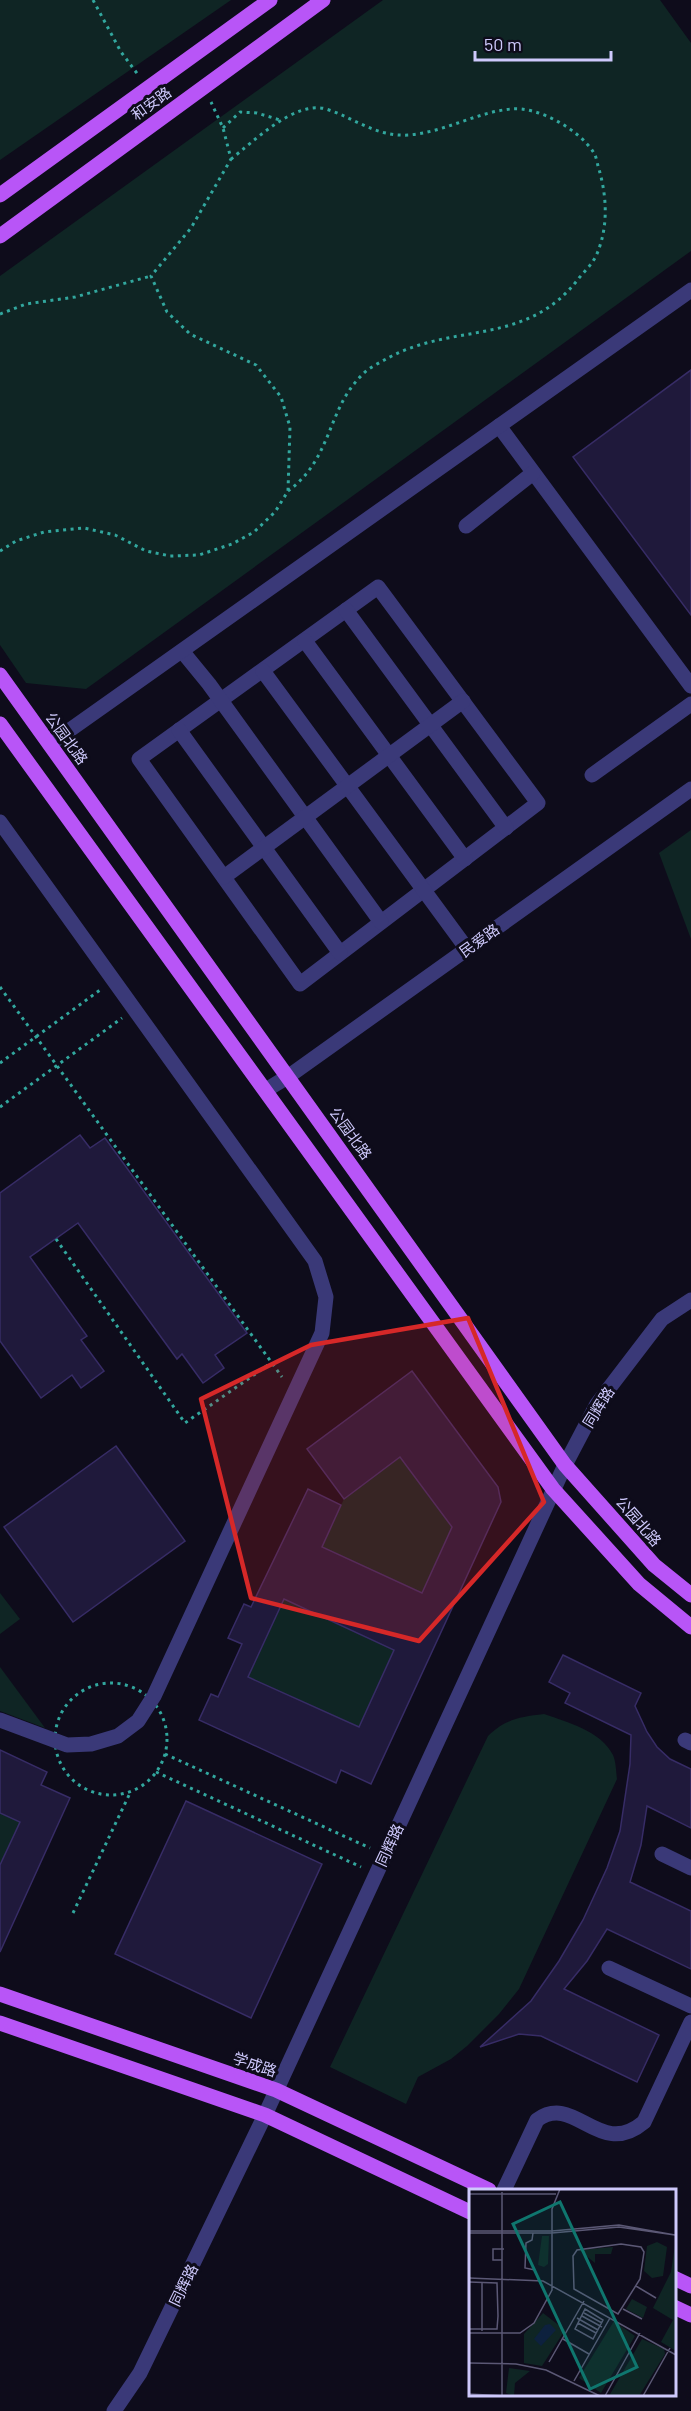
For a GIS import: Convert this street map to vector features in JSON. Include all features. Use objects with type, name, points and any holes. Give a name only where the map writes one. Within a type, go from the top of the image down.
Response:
[{"type":"main road","name":"和安路","points":[[0,195],[270,0]]},
{"type":"main road","name":"和安路","points":[[0,236],[322,0]]},
{"type":"main road","name":"公园北路","points":[[0,675],[565,1465],[654,1565],[691,1595]]},
{"type":"main road","points":[[0,724],[553,1489],[639,1584],[691,1626]]},
{"type":"main road","name":"学成路","points":[[0,1994],[276,2090],[487,2189]]},
{"type":"main road","points":[[0,2023],[265,2115],[469,2211]]},
{"type":"main road","points":[[676,2278],[691,2286]]},
{"type":"main road","points":[[676,2308],[691,2315]]},
{"type":"street","points":[[50,744],[691,290]]},
{"type":"street","points":[[499,426],[691,686]]},
{"type":"street","points":[[466,526],[533,473]]},
{"type":"street","points":[[378,587],[538,803],[300,984],[139,759],[346,610],[378,587]]},
{"type":"street","points":[[346,610],[506,828]]},
{"type":"street","points":[[305,640],[465,859]]},
{"type":"street","points":[[182,651],[221,701],[381,922]]},
{"type":"street","points":[[263,671],[467,949]]},
{"type":"street","points":[[224,877],[463,701]]},
{"type":"street","points":[[592,775],[691,704]]},
{"type":"street","points":[[179,730],[340,953]]},
{"type":"street","name":"民爱路","points":[[266,1090],[691,789]]},
{"type":"street","points":[[0,822],[315,1261],[326,1297],[322,1333],[154,1696],[138,1721],[118,1736],[92,1744],[68,1745],[0,1720]]},
{"type":"street","name":"同辉路","points":[[114,2411],[140,2373],[265,2115],[565,1465],[604,1394],[662,1319],[691,1300]]},
{"type":"street","points":[[662,1854],[691,1868]]},
{"type":"street","points":[[609,1968],[691,2006]]},
{"type":"street","points":[[504,2189],[537,2120],[546,2113],[560,2112],[605,2133],[619,2136],[633,2131],[644,2122],[691,2022]]},
{"type":"path","points":[[93,0],[121,52],[140,77]]},
{"type":"path","points":[[203,87],[224,128],[231,159]]},
{"type":"path","points":[[0,314],[26,304],[75,297],[151,276],[191,228],[231,159],[280,120],[307,110],[324,109],[357,124],[395,136],[426,134],[512,109],[545,113],[572,131],[594,153],[606,190],[605,224],[596,257],[569,292],[528,320],[489,332],[417,345],[390,357],[362,374],[349,390],[314,465],[302,481],[288,491],[275,512],[254,532],[232,544],[199,555],[170,556],[146,551],[115,535],[84,528],[44,532],[16,541],[0,551]]},
{"type":"path","points":[[224,128],[240,112],[257,113],[280,120]]},
{"type":"path","points":[[151,276],[167,312],[190,334],[256,365],[280,398],[290,427],[288,491]]},
{"type":"path","points":[[0,987],[294,1394]]},
{"type":"path","points":[[0,1063],[89,998]]},
{"type":"path","points":[[0,1107],[111,1027]]},
{"type":"path","points":[[56,1239],[185,1423],[271,1362]]},
{"type":"path","points":[[165,1754],[385,1855]]},
{"type":"path","points":[[156,1772],[376,1874]]},
{"type":"path","points":[[73,1913],[131,1791]]},
{"type":"highlighted area","points":[[468,1318],[544,1502],[419,1641],[251,1598],[201,1399],[311,1345]]},
{"type":"green space","points":[[0,0],[231,0],[0,160]]},
{"type":"green space","points":[[383,0],[660,0],[691,43],[691,251],[86,689],[26,683],[0,645],[0,276]]},
{"type":"green space","points":[[691,830],[691,939],[659,853]]},
{"type":"green space","points":[[419,1443],[452,1527],[422,1593],[317,1545],[328,1533],[344,1499]]},
{"type":"green space","points":[[0,1593],[20,1619],[0,1634]]},
{"type":"green space","points":[[284,1599],[394,1650],[359,1727],[248,1677]]},
{"type":"green space","points":[[0,1667],[45,1728],[0,1711]]},
{"type":"green space","points":[[544,1714],[583,1729],[608,1747],[613,1755],[617,1779],[519,1989],[499,2014],[467,2046],[451,2059],[418,2077],[406,2104],[330,2067],[488,1736],[513,1720]]},
{"type":"green space","points":[[0,1813],[20,1822],[0,1865]]},
{"type":"building","points":[[691,370],[691,615],[573,457]]},
{"type":"building","points":[[80,1135],[90,1148],[105,1138],[247,1333],[215,1355],[224,1368],[203,1383],[182,1354],[177,1359],[78,1223],[30,1257],[87,1336],[81,1340],[104,1371],[81,1388],[72,1375],[41,1398],[0,1341],[0,1193]]},
{"type":"building","points":[[412,1371],[498,1487],[501,1502],[371,1784],[341,1770],[336,1783],[199,1720],[211,1694],[218,1697],[242,1644],[228,1638],[244,1604],[251,1607],[308,1489],[341,1505],[322,1547],[422,1593],[452,1527],[400,1457],[344,1499],[307,1449]],"holes":[[[284,1599],[394,1650],[359,1727],[248,1677]]]},
{"type":"building","points":[[116,1446],[185,1541],[73,1622],[4,1527]]},
{"type":"building","points":[[563,1655],[641,1693],[635,1706],[647,1732],[657,1747],[670,1759],[691,1769],[691,1828],[647,1806],[641,1845],[630,1882],[691,1911],[691,1969],[607,1929],[587,1961],[564,1989],[659,2035],[637,2082],[541,2036],[519,2034],[480,2047],[531,2001],[559,1961],[583,1920],[607,1868],[620,1831],[630,1764],[631,1735],[565,1703],[570,1693],[549,1682]]},
{"type":"building","points":[[0,1750],[47,1772],[41,1785],[70,1798],[0,1952],[0,1865],[20,1822],[0,1813]]},
{"type":"building","points":[[186,1801],[322,1864],[251,2018],[115,1954]]}]
